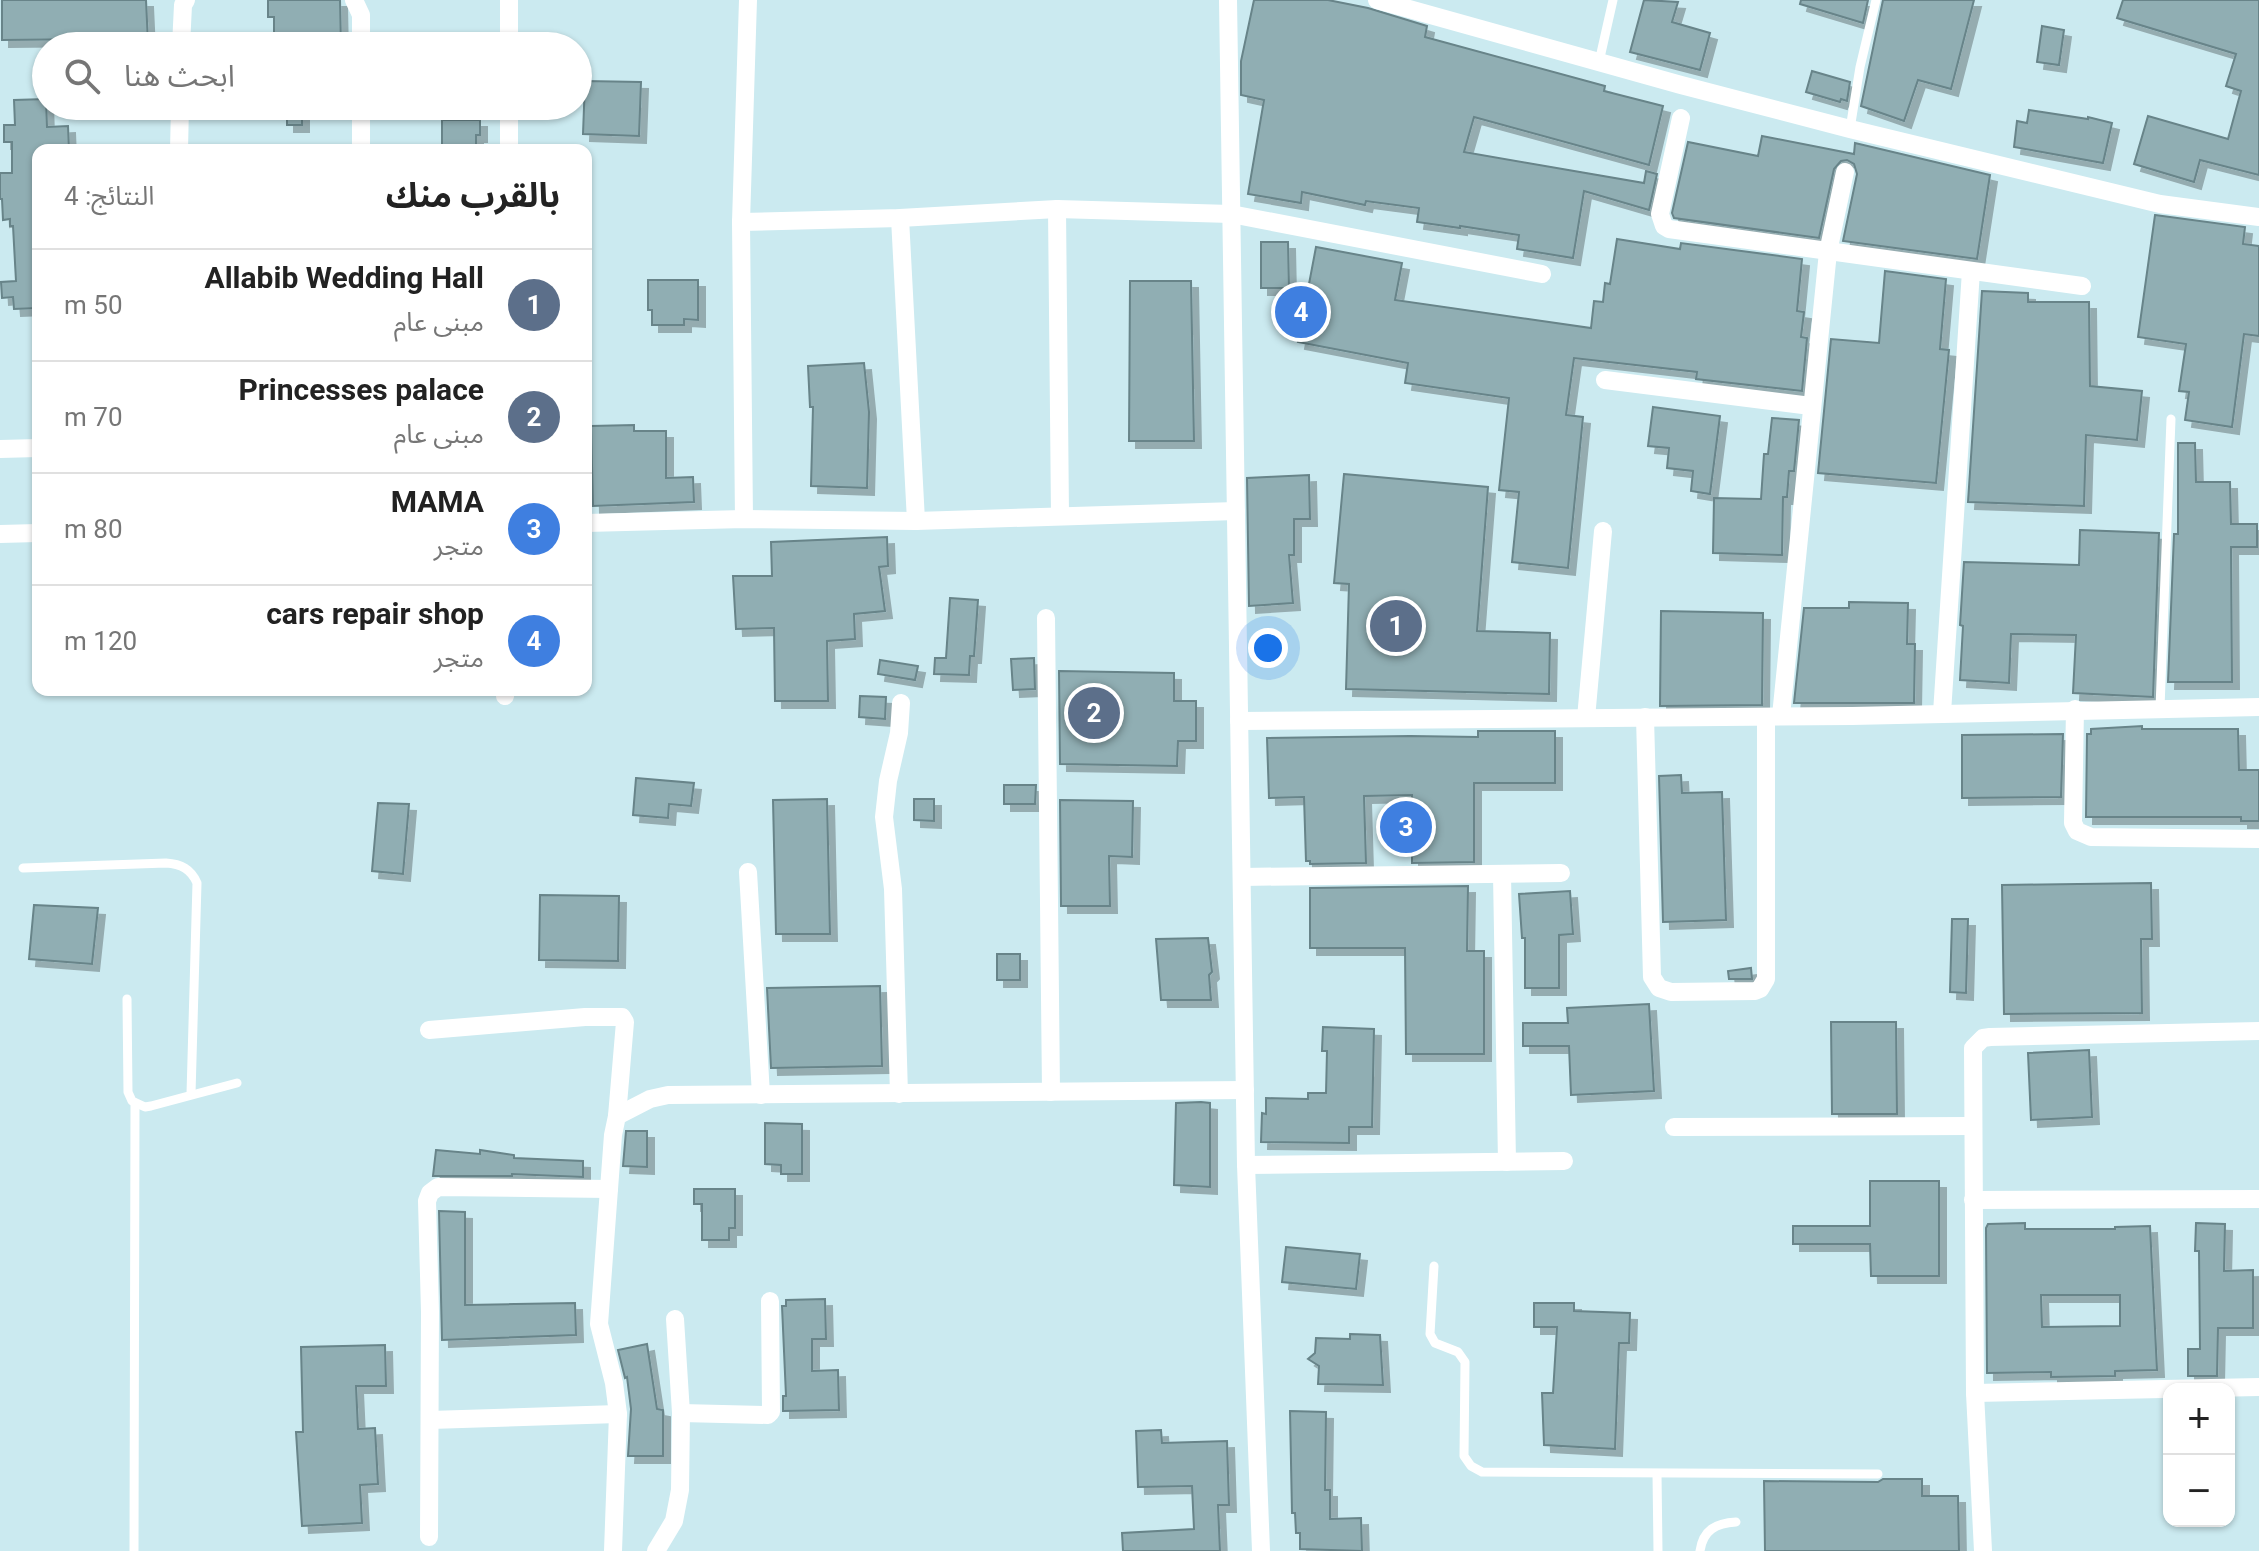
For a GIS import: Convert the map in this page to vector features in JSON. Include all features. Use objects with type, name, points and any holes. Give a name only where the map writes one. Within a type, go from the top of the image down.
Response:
[{"type":"street","points":[[182,32],[186,0]]},
{"type":"street","points":[[354,0],[361,15],[361,32]]},
{"type":"street","points":[[509,0],[509,32]]},
{"type":"street","points":[[744,519],[741,222],[748,0]]},
{"type":"street","points":[[1228,0],[1246,1165],[1261,1551]]},
{"type":"street","points":[[1377,0],[1850,129],[2160,204],[2259,217]]},
{"type":"street","points":[[1681,118],[1660,214],[1664,226],[1674,231],[2082,286]]},
{"type":"street","points":[[179,144],[180,120]]},
{"type":"street","points":[[361,120],[361,144]]},
{"type":"street","points":[[509,120],[509,144]]},
{"type":"street","points":[[1645,717],[1652,977],[1659,988],[1671,992],[1760,989],[1766,979],[1774,716],[1828,252],[1845,172]]},
{"type":"street","points":[[741,222],[900,218],[1057,209],[1231,214],[1542,274]]},
{"type":"street","points":[[1057,209],[1060,515]]},
{"type":"street","points":[[900,218],[916,521]]},
{"type":"street","points":[[1942,713],[1971,271]]},
{"type":"street","points":[[1605,380],[1811,406]]},
{"type":"street","points":[[0,449],[32,448]]},
{"type":"street","points":[[592,523],[744,519],[916,521],[1236,511]]},
{"type":"street","points":[[1586,718],[1603,531]]},
{"type":"street","points":[[0,534],[32,533]]},
{"type":"street","points":[[1046,618],[1051,1092]]},
{"type":"street","points":[[899,1094],[893,889],[884,817],[899,733],[901,703]]},
{"type":"street","points":[[1239,721],[2259,707]]},
{"type":"street","points":[[2075,709],[2073,823],[2077,831],[2091,837],[2259,839]]},
{"type":"street","points":[[748,872],[761,1095]]},
{"type":"street","points":[[1242,877],[1561,873]]},
{"type":"street","points":[[1502,874],[1507,1162]]},
{"type":"street","points":[[429,1030],[585,1017],[622,1017],[625,1022],[599,1324],[614,1383],[618,1414],[613,1551]]},
{"type":"street","points":[[1983,1551],[1975,1393],[1973,1048],[1983,1038],[2259,1031]]},
{"type":"street","points":[[617,1116],[650,1099],[668,1095],[1245,1090]]},
{"type":"street","points":[[1674,1127],[1972,1126]]},
{"type":"street","points":[[1246,1165],[1564,1161]]},
{"type":"street","points":[[429,1537],[427,1201],[430,1193],[438,1187],[609,1189]]},
{"type":"street","points":[[1973,1200],[2259,1199]]},
{"type":"street","points":[[681,1413],[768,1415],[771,1412],[770,1301]]},
{"type":"street","points":[[656,1551],[668,1535],[678,1506],[681,1413],[675,1319]]},
{"type":"street","points":[[1975,1393],[2259,1387]]},
{"type":"street","points":[[430,1420],[618,1414]]},
{"type":"lane","points":[[1599,62],[1613,0]]},
{"type":"lane","points":[[1850,129],[1860,67],[1876,0]]},
{"type":"lane","points":[[2160,708],[2171,419]]},
{"type":"lane","points":[[23,868],[166,863],[180,865],[192,874],[197,883],[191,1094]]},
{"type":"lane","points":[[127,999],[128,1092],[135,1103],[134,1551]]},
{"type":"lane","points":[[135,1103],[151,1106],[237,1083]]},
{"type":"lane","points":[[1434,1266],[1430,1334],[1435,1343],[1458,1352],[1465,1362],[1464,1456],[1471,1466],[1482,1472],[1878,1474]]},
{"type":"lane","points":[[1657,1474],[1658,1551]]},
{"type":"lane","points":[[1700,1551],[1702,1541],[1711,1528],[1736,1522]]},
{"type":"building","points":[[2,0],[146,0],[147,32],[32,32],[32,40],[2,40]]},
{"type":"building","points":[[268,0],[340,0],[341,32],[274,32],[274,17],[268,17]]},
{"type":"building","points":[[1254,0],[1328,0],[1368,8],[1427,26],[1425,37],[1605,86],[1604,91],[1663,106],[1649,165],[1474,117],[1464,152],[1644,183],[1646,171],[1657,174],[1649,210],[1584,191],[1573,258],[1517,249],[1519,235],[1417,222],[1419,208],[1366,201],[1365,205],[1302,192],[1301,203],[1248,194],[1264,100],[1241,95],[1241,61]]},
{"type":"building","points":[[1644,0],[1678,2],[1672,22],[1710,33],[1700,70],[1630,52]]},
{"type":"building","points":[[1801,0],[1868,0],[1863,23],[1800,4]]},
{"type":"building","points":[[1883,0],[1974,0],[1951,89],[1918,80],[1904,121],[1861,106]]},
{"type":"building","points":[[2123,0],[2259,0],[2259,175],[2200,160],[2194,182],[2134,164],[2148,116],[2228,139],[2241,91],[2226,86],[2236,54],[2117,18]]},
{"type":"building","points":[[2042,26],[2064,30],[2059,65],[2037,62]]},
{"type":"building","points":[[1812,71],[1850,82],[1847,101],[1841,99],[1840,102],[1806,92]]},
{"type":"building","points":[[592,81],[641,82],[639,136],[583,134],[584,120],[592,120]]},
{"type":"building","points":[[32,99],[32,120],[47,120],[47,127],[68,126],[69,144],[32,144],[32,308],[14,309],[13,297],[2,298],[1,282],[16,281],[13,226],[10,226],[10,219],[3,220],[0,199],[0,173],[12,173],[12,142],[4,142],[4,125],[15,125],[14,100]]},
{"type":"building","points":[[2029,110],[2112,123],[2103,163],[2014,147],[2017,121],[2027,123]]},
{"type":"building","points":[[287,120],[302,120],[302,125],[287,125]]},
{"type":"building","points":[[442,120],[480,120],[480,135],[476,135],[476,144],[442,144]]},
{"type":"building","points":[[1762,136],[1854,154],[1855,143],[1990,175],[1977,259],[1843,241],[1857,174],[1854,164],[1847,160],[1841,161],[1834,169],[1819,238],[1674,218],[1672,213],[1688,142],[1758,156]]},
{"type":"building","points":[[2155,215],[2245,227],[2243,244],[2259,246],[2259,336],[2244,334],[2232,427],[2185,420],[2189,392],[2179,391],[2186,344],[2138,337]]},
{"type":"building","points":[[1617,239],[1680,249],[1681,243],[1802,259],[1797,311],[1804,312],[1801,337],[1807,338],[1802,391],[1696,379],[1697,372],[1574,358],[1566,415],[1583,417],[1568,568],[1512,562],[1519,492],[1499,490],[1509,398],[1405,383],[1408,363],[1298,342],[1316,247],[1402,263],[1395,300],[1591,328],[1594,301],[1603,302],[1605,283],[1610,284]]},
{"type":"building","points":[[1261,242],[1288,242],[1289,288],[1261,288]]},
{"type":"building","points":[[1885,271],[1946,279],[1940,349],[1949,350],[1936,483],[1818,473],[1831,339],[1879,343]]},
{"type":"building","points":[[648,280],[698,280],[698,320],[684,319],[684,325],[652,325],[652,310],[648,310]]},
{"type":"building","points":[[1130,281],[1191,281],[1194,441],[1129,441]]},
{"type":"building","points":[[1982,291],[2028,293],[2028,302],[2089,302],[2090,386],[2142,391],[2137,440],[2086,435],[2084,506],[1968,502]]},
{"type":"building","points":[[864,363],[869,412],[867,488],[811,486],[813,407],[810,407],[808,366]]},
{"type":"building","points":[[1653,407],[1720,416],[1710,494],[1691,491],[1693,471],[1667,468],[1669,448],[1648,446]]},
{"type":"building","points":[[1772,418],[1799,420],[1794,471],[1789,471],[1787,497],[1783,497],[1782,555],[1713,553],[1714,498],[1761,499],[1764,454],[1768,454]]},
{"type":"building","points":[[634,425],[634,431],[666,431],[666,478],[693,477],[694,502],[593,506],[592,426]]},
{"type":"building","points":[[2178,443],[2195,443],[2196,482],[2230,482],[2231,524],[2257,524],[2257,547],[2231,547],[2232,682],[2168,682],[2174,534],[2178,534]]},
{"type":"building","points":[[1344,474],[1488,487],[1477,631],[1550,633],[1549,694],[1346,689],[1349,584],[1334,583]]},
{"type":"building","points":[[1309,475],[1310,519],[1294,519],[1294,555],[1289,555],[1293,603],[1249,606],[1247,478]]},
{"type":"building","points":[[2080,530],[2159,533],[2153,697],[2073,693],[2076,635],[2011,634],[2009,683],[1960,680],[1964,562],[2079,565]]},
{"type":"building","points":[[887,537],[888,566],[879,567],[885,611],[854,614],[855,639],[827,641],[828,701],[775,701],[774,628],[736,629],[733,576],[772,576],[771,542]]},
{"type":"building","points":[[950,598],[978,600],[974,656],[970,656],[969,675],[934,674],[935,658],[946,658]]},
{"type":"building","points":[[1849,602],[1908,603],[1907,644],[1915,644],[1914,703],[1794,703],[1804,608],[1849,608]]},
{"type":"building","points":[[1661,611],[1763,613],[1762,705],[1660,706]]},
{"type":"building","points":[[1034,658],[1035,689],[1013,690],[1011,659]]},
{"type":"building","points":[[880,660],[918,666],[915,680],[878,674]]},
{"type":"building","points":[[1059,671],[1174,673],[1174,701],[1196,701],[1196,741],[1178,741],[1177,766],[1060,764]]},
{"type":"building","points":[[860,696],[886,697],[885,719],[859,717]]},
{"type":"building","points":[[2142,726],[2142,729],[2238,729],[2239,770],[2259,770],[2259,821],[2241,821],[2241,817],[2086,817],[2087,734],[2091,734],[2091,729]]},
{"type":"building","points":[[1478,731],[1555,731],[1555,783],[1474,783],[1474,862],[1412,863],[1412,795],[1364,796],[1366,863],[1310,864],[1306,861],[1304,797],[1269,798],[1267,738],[1478,737]]},
{"type":"building","points":[[2063,734],[2061,797],[1962,798],[1962,735]]},
{"type":"building","points":[[1681,775],[1682,793],[1722,792],[1726,920],[1663,922],[1659,776]]},
{"type":"building","points":[[636,778],[694,783],[691,806],[669,804],[668,818],[633,815]]},
{"type":"building","points":[[1004,785],[1036,785],[1035,804],[1004,804]]},
{"type":"building","points":[[827,799],[830,934],[776,934],[773,800]]},
{"type":"building","points":[[914,799],[934,799],[934,821],[914,820]]},
{"type":"building","points":[[1060,800],[1133,801],[1132,857],[1109,856],[1110,906],[1061,906]]},
{"type":"building","points":[[378,803],[409,804],[403,874],[372,871]]},
{"type":"building","points":[[2151,883],[2152,939],[2141,939],[2142,1013],[2004,1014],[2002,885]]},
{"type":"building","points":[[1468,886],[1467,951],[1484,951],[1484,1054],[1406,1054],[1405,948],[1310,948],[1310,888]]},
{"type":"building","points":[[1570,891],[1573,934],[1559,935],[1559,988],[1525,988],[1525,938],[1522,938],[1519,894]]},
{"type":"building","points":[[540,895],[619,896],[618,961],[539,960]]},
{"type":"building","points":[[34,905],[98,908],[92,964],[29,959]]},
{"type":"building","points":[[1952,919],[1968,919],[1966,993],[1950,992]]},
{"type":"building","points":[[1208,938],[1211,1000],[1161,1000],[1156,939]]},
{"type":"building","points":[[997,954],[1020,954],[1020,980],[997,980]]},
{"type":"building","points":[[1751,968],[1752,979],[1729,979],[1728,971]]},
{"type":"building","points":[[880,986],[882,1066],[771,1068],[767,988]]},
{"type":"building","points":[[1649,1004],[1654,1091],[1571,1095],[1569,1046],[1523,1046],[1523,1023],[1568,1023],[1567,1008]]},
{"type":"building","points":[[1831,1022],[1896,1022],[1897,1114],[1832,1114]]},
{"type":"building","points":[[1323,1027],[1374,1029],[1372,1127],[1349,1127],[1349,1143],[1261,1142],[1266,1098],[1308,1099],[1308,1093],[1326,1093],[1327,1051],[1322,1051]]},
{"type":"building","points":[[2089,1050],[2092,1117],[2031,1120],[2028,1053]]},
{"type":"building","points":[[1176,1103],[1210,1103],[1210,1187],[1174,1185]]},
{"type":"building","points":[[765,1123],[802,1124],[802,1174],[781,1174],[781,1165],[765,1164]]},
{"type":"building","points":[[626,1131],[647,1131],[647,1167],[623,1166]]},
{"type":"building","points":[[436,1150],[480,1154],[480,1150],[514,1155],[514,1158],[583,1161],[583,1177],[512,1174],[433,1176]]},
{"type":"building","points":[[1870,1181],[1939,1181],[1939,1276],[1871,1276],[1870,1244],[1793,1244],[1793,1226],[1870,1226]]},
{"type":"building","points":[[694,1189],[735,1189],[735,1228],[729,1228],[729,1240],[702,1240],[702,1204],[694,1204]]},
{"type":"building","points":[[439,1211],[465,1212],[465,1305],[575,1303],[576,1335],[442,1340]]},
{"type":"building","points":[[2025,1223],[2025,1229],[2150,1226],[2157,1370],[2115,1371],[2115,1376],[2051,1377],[2051,1372],[1987,1373],[1988,1224]],"holes":[[[2041,1295],[2120,1295],[2120,1326],[2042,1327]]]},
{"type":"building","points":[[2196,1223],[2225,1224],[2224,1271],[2253,1270],[2253,1328],[2218,1328],[2217,1376],[2188,1376],[2188,1349],[2200,1349]]},
{"type":"building","points":[[1286,1247],[1360,1254],[1356,1289],[1282,1282]]},
{"type":"building","points":[[825,1299],[826,1339],[812,1339],[812,1371],[838,1370],[839,1410],[783,1411],[783,1396],[786,1396],[782,1306],[786,1306],[786,1300]]},
{"type":"building","points":[[1534,1303],[1574,1303],[1574,1311],[1630,1313],[1629,1343],[1619,1343],[1615,1449],[1544,1445],[1542,1393],[1553,1393],[1557,1327],[1534,1327]]},
{"type":"building","points":[[1350,1334],[1380,1335],[1383,1385],[1318,1384],[1319,1366],[1308,1359],[1315,1353],[1316,1338],[1350,1339]]},
{"type":"building","points":[[647,1344],[657,1409],[663,1410],[663,1456],[628,1456],[631,1409],[627,1377],[618,1350]]},
{"type":"building","points":[[385,1345],[386,1386],[356,1386],[358,1429],[375,1428],[378,1484],[360,1485],[362,1523],[302,1526],[296,1432],[303,1432],[301,1347]]},
{"type":"building","points":[[1290,1411],[1326,1412],[1325,1490],[1330,1490],[1330,1519],[1361,1518],[1362,1551],[1300,1549],[1300,1533],[1296,1533],[1295,1513],[1292,1513]]},
{"type":"building","points":[[1161,1430],[1162,1443],[1227,1441],[1229,1505],[1218,1505],[1220,1551],[1123,1551],[1122,1533],[1194,1529],[1192,1486],[1138,1487],[1136,1431]]},
{"type":"building","points":[[1883,1479],[1922,1479],[1922,1496],[1958,1496],[1959,1551],[1765,1551],[1764,1481],[1878,1482]]},
{"type":"place","name":"cars repair shop","points":[[1301,312]]},
{"type":"place","name":"Allabib Wedding Hall","points":[[1396,626]]},
{"type":"place","name":"Princesses palace","points":[[1094,713]]},
{"type":"place","name":"MAMA","points":[[1406,827]]}]
